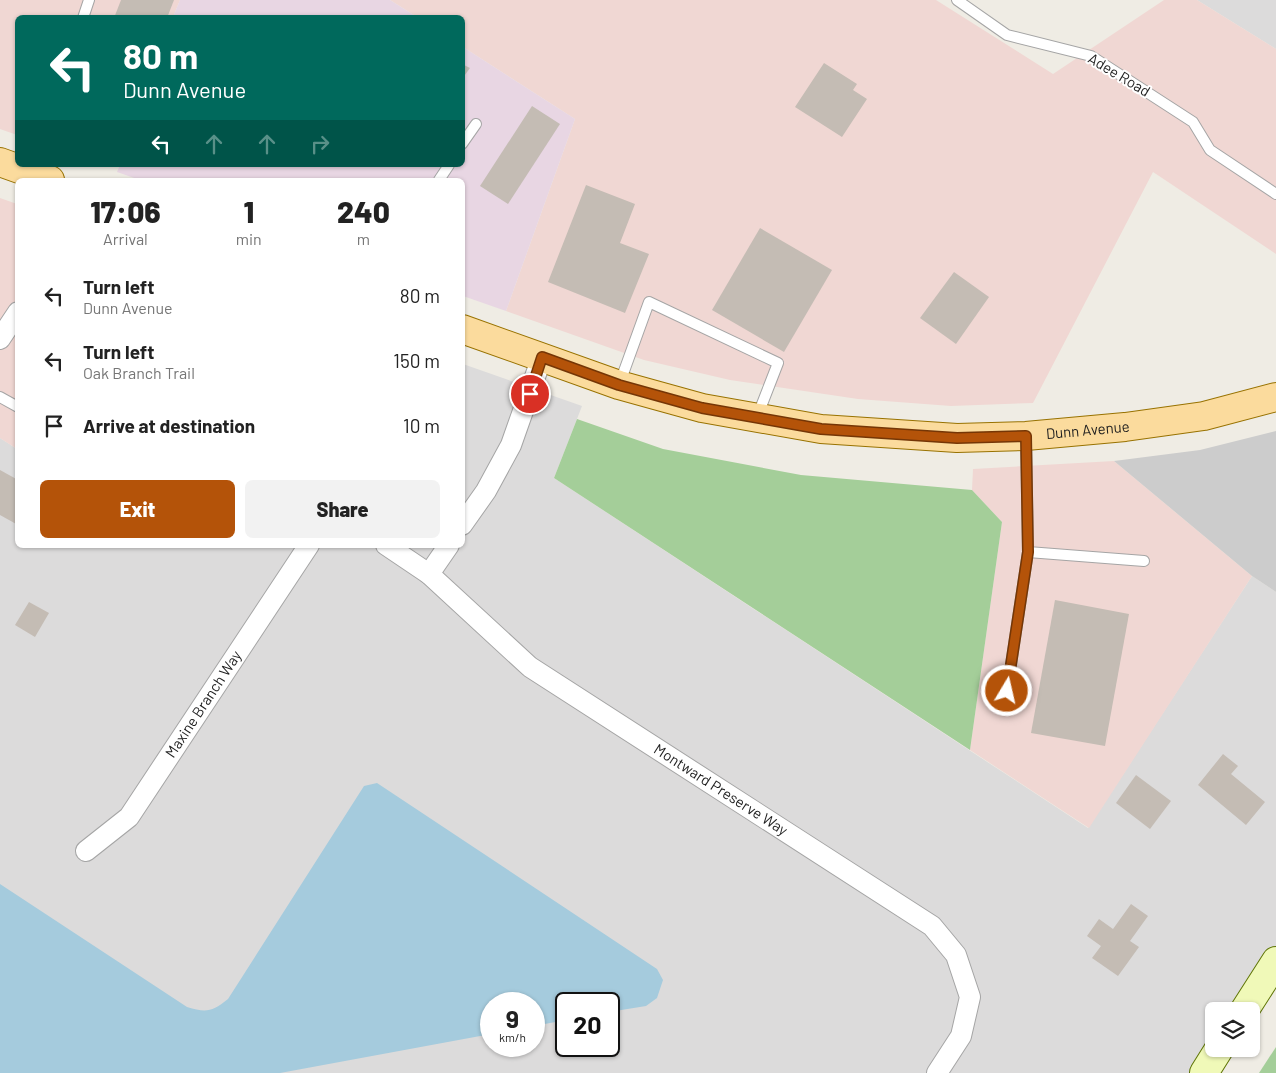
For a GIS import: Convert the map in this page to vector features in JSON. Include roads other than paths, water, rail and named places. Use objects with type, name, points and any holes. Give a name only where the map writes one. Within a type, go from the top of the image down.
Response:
[{"type":"main road","points":[[0,162],[15,166]]},
{"type":"main road","points":[[17,167],[50,177]]},
{"type":"main road","name":"Dunn Avenue","points":[[465,330],[619,385],[702,408],[821,429],[891,435],[957,438],[1026,436],[1125,427],[1204,416],[1276,397]]},
{"type":"street","points":[[0,339],[15,316]]},
{"type":"street","points":[[465,521],[486,491],[511,446],[542,357]]},
{"type":"street","name":"Maxine Branch Way","points":[[86,851],[129,817],[308,548]]},
{"type":"street","name":"Montward Preserve Way","points":[[390,548],[429,574],[530,667],[932,926],[956,955],[970,998],[961,1036],[937,1073]]},
{"type":"street","points":[[429,574],[447,548]]},
{"type":"street","points":[[1250,1002],[1276,962]]},
{"type":"street","points":[[1204,1073],[1215,1057]]},
{"type":"lane","points":[[84,15],[89,0]]},
{"type":"lane","name":"Adee Road","points":[[957,0],[1006,35],[1091,56],[1193,122],[1210,150],[1276,194]]},
{"type":"lane","points":[[465,140],[476,124]]},
{"type":"lane","points":[[440,178],[448,167]]},
{"type":"lane","points":[[619,385],[649,302],[778,363],[756,418]]},
{"type":"lane","points":[[0,397],[15,405]]},
{"type":"lane","points":[[1007,691],[1028,552],[1026,436]]},
{"type":"lane","points":[[1028,552],[1144,561]]},
{"type":"water","points":[[377,783],[657,969],[663,980],[657,998],[646,1006],[620,1010],[620,992],[555,992],[555,1022],[545,1024],[545,992],[480,992],[480,1036],[280,1073],[0,1073],[0,884],[187,1007],[204,1011],[213,1009],[228,999],[364,786]]}]
